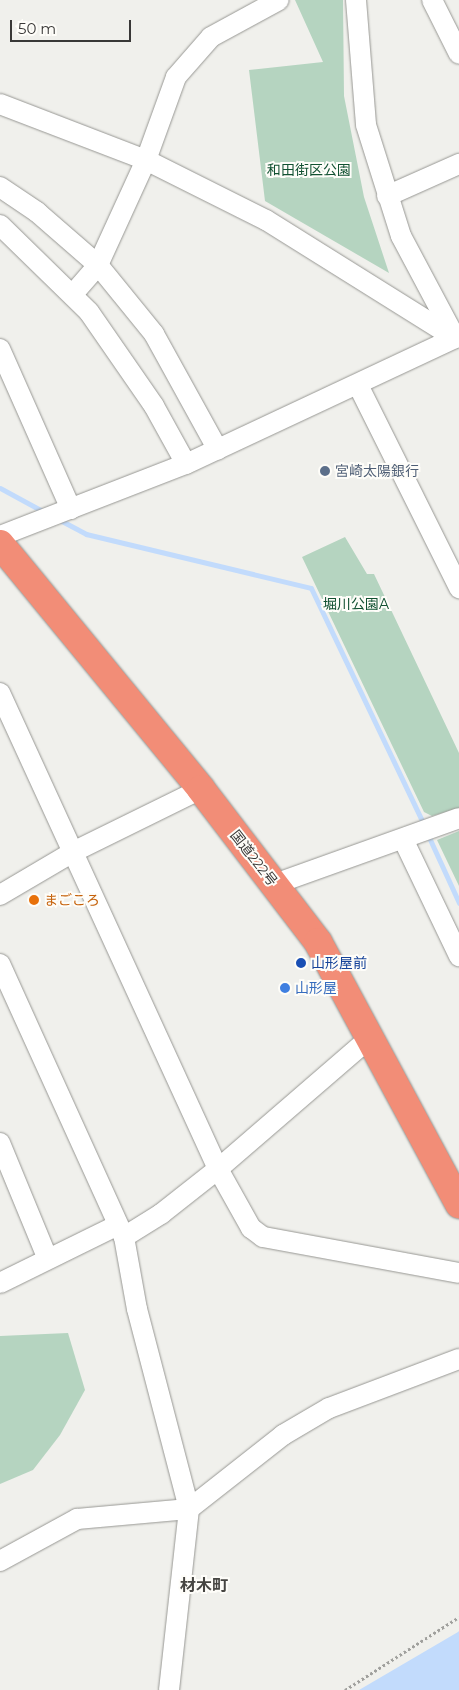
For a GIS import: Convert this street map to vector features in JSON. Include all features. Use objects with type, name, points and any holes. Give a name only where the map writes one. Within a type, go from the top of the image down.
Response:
[{"type":"highway","name":"国道222号","points":[[0,544],[201,789],[318,942],[459,1204]]},
{"type":"street","points":[[73,294],[98,265],[146,160],[176,77],[191,56],[211,38],[279,0]]},
{"type":"street","points":[[356,0],[366,125],[387,196],[401,236],[458,339]]},
{"type":"street","points":[[432,0],[459,54]]},
{"type":"street","points":[[0,104],[146,160],[318,249],[458,339]]},
{"type":"street","points":[[387,196],[459,164]]},
{"type":"street","points":[[0,188],[37,212],[98,265],[154,334],[218,450]]},
{"type":"street","points":[[0,225],[73,294],[124,361],[186,464]]},
{"type":"street","points":[[0,536],[186,464],[359,387],[458,339]]},
{"type":"street","points":[[0,349],[71,509]]},
{"type":"street","points":[[359,387],[459,588]]},
{"type":"street","points":[[0,693],[218,1169],[251,1228],[263,1237],[459,1273]]},
{"type":"street","points":[[0,895],[72,852],[201,789]]},
{"type":"street","points":[[275,884],[459,818]]},
{"type":"street","points":[[409,837],[459,956]]},
{"type":"street","points":[[0,964],[121,1231],[137,1309],[189,1509],[169,1690]]},
{"type":"street","points":[[0,1283],[47,1257],[121,1231],[161,1214],[218,1169],[370,1038]]},
{"type":"street","points":[[0,1143],[47,1257]]},
{"type":"street","points":[[0,1561],[77,1519],[189,1509],[283,1435],[328,1408],[459,1359]]},
{"type":"path","points":[[345,1690],[459,1617]]},
{"type":"green space","name":"和田街区公園","points":[[295,0],[343,0],[344,96],[364,197],[389,273],[265,201],[249,70],[323,62]]},
{"type":"green space","name":"堀川公園A","points":[[345,537],[367,574],[374,574],[459,753],[459,808],[432,816],[424,812],[302,557]]},
{"type":"green space","points":[[459,831],[459,886],[437,840]]},
{"type":"green space","points":[[68,1333],[85,1390],[60,1435],[33,1470],[0,1484],[0,1336]]},
{"type":"water","points":[[458,1632],[459,1690],[359,1690]]},
{"type":"waterway","points":[[0,488],[46,513]]},
{"type":"waterway","points":[[58,519],[86,534],[311,588],[424,825]]},
{"type":"waterway","points":[[427,833],[459,903]]},
{"type":"place","name":"宮崎太陽銀行","points":[[325,471]]},
{"type":"place","name":"まごころ","points":[[34,900]]},
{"type":"place","name":"山形屋前","points":[[301,963]]},
{"type":"place","name":"山形屋","points":[[285,988]]},
{"type":"district","name":"材木町","points":[[204,1586]]}]
